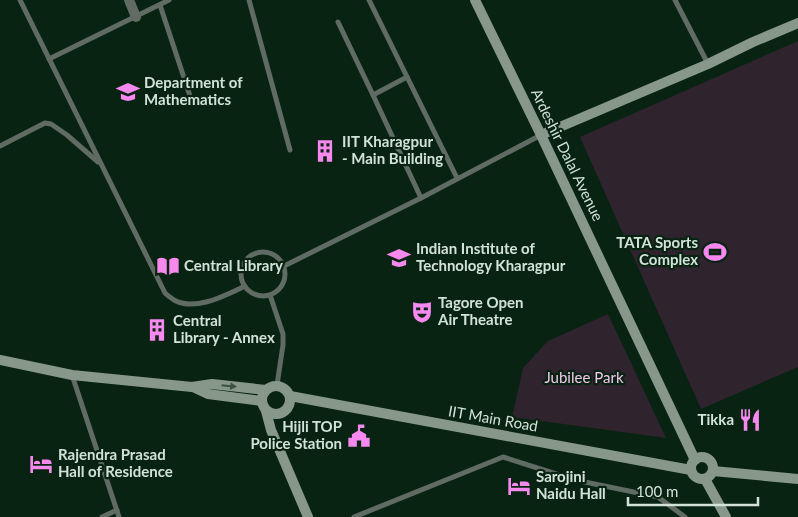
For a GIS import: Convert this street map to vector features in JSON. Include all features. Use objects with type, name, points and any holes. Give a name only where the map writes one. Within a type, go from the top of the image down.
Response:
[{"type":"street","points":[[129,0],[136,17]]},
{"type":"street","name":"Ardeshir Dalal Avenue","points":[[475,0],[695,460]]},
{"type":"street","points":[[541,135],[708,64],[798,23]]},
{"type":"street","points":[[0,360],[72,375],[192,387],[212,384],[266,390]]},
{"type":"street","points":[[192,387],[208,394],[264,406],[275,414],[284,412],[289,405],[290,396],[285,389],[277,385],[273,386],[266,390],[262,397],[264,406],[271,430],[308,517]]},
{"type":"street","name":"IIT Main Road","points":[[290,396],[692,470]]},
{"type":"street","points":[[702,457],[708,459],[713,464],[713,471],[705,479],[695,476],[692,470],[692,464],[695,460],[702,457]]},
{"type":"street","points":[[713,471],[798,479]]},
{"type":"street","points":[[705,479],[726,517]]},
{"type":"lane","points":[[20,0],[165,293],[176,302],[192,305],[215,299],[245,286]]},
{"type":"lane","points":[[49,59],[169,0]]},
{"type":"lane","points":[[249,0],[290,150]]},
{"type":"lane","points":[[369,0],[457,178]]},
{"type":"lane","points":[[675,0],[708,64]]},
{"type":"lane","points":[[160,5],[190,96]]},
{"type":"lane","points":[[338,22],[421,198]]},
{"type":"lane","points":[[373,95],[407,77]]},
{"type":"lane","points":[[0,146],[39,126],[51,124],[102,165]]},
{"type":"lane","points":[[284,266],[421,198],[541,135]]},
{"type":"lane","points":[[267,252],[274,255],[284,266],[284,281],[276,292],[270,295],[256,295],[245,286],[241,273],[243,265],[253,254],[267,252]]},
{"type":"lane","points":[[270,295],[283,334],[277,385]]},
{"type":"lane","points":[[72,375],[120,517]]},
{"type":"lane","points":[[354,517],[503,457],[575,480],[658,496],[685,517]]},
{"type":"lane","points":[[102,517],[117,510]]},
{"type":"green space","name":"TATA Sports Complex","points":[[798,41],[798,367],[701,409],[580,137]]},
{"type":"green space","name":"Jubilee Park","points":[[608,314],[666,438],[512,417],[523,368],[548,341]]},
{"type":"place","name":"Department of Mathematics","points":[[128,92]]},
{"type":"place","name":"IIT Kharagpur - Main Building","points":[[325,151]]},
{"type":"place","name":"TATA Sports Complex","points":[[715,252]]},
{"type":"place","name":"Indian Institute of Technology Kharagpur","points":[[399,258]]},
{"type":"place","name":"Central Library","points":[[168,266]]},
{"type":"place","name":"Tagore Open Air Theatre","points":[[422,312]]},
{"type":"place","name":"Central Library - Annex","points":[[157,330]]},
{"type":"place","name":"Tikka","points":[[750,420]]},
{"type":"place","name":"Hijli TOP Police Station","points":[[359,436]]},
{"type":"place","name":"Rajendra Prasad Hall of Residence","points":[[41,464]]},
{"type":"place","name":"Sarojini Naidu Hall","points":[[519,486]]}]
